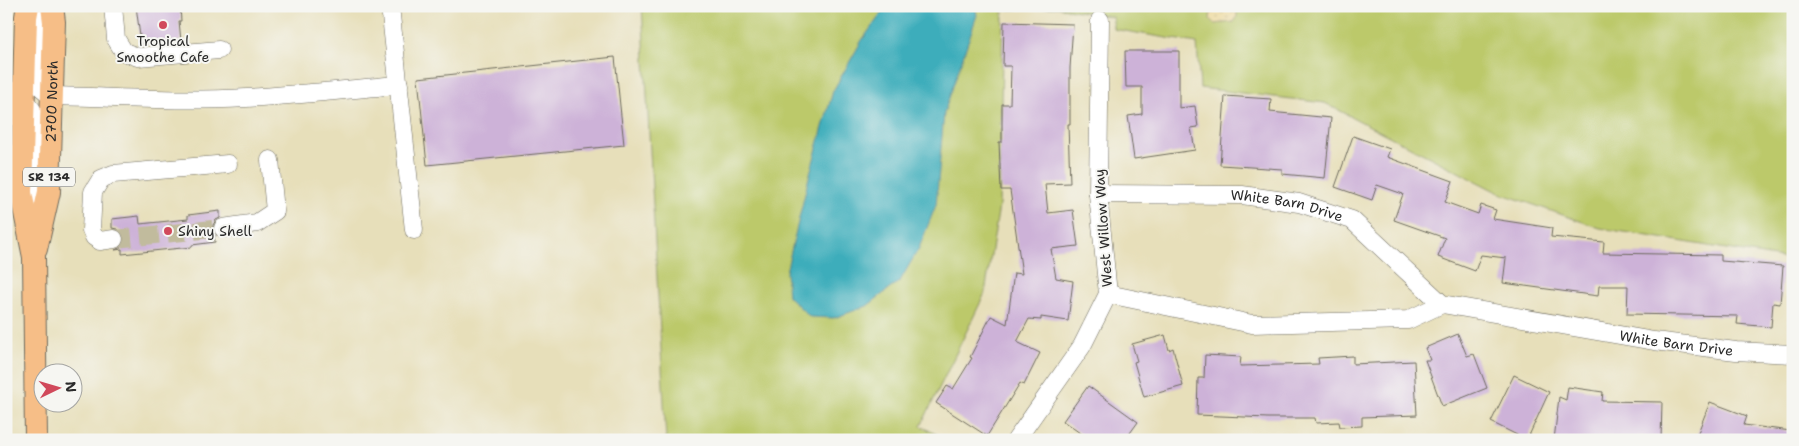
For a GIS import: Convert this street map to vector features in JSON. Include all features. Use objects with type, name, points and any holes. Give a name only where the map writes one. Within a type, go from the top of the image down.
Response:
[{"type":"main road","name":"2700 North","points":[[28,6],[15,101],[21,193],[34,257],[36,440]]},
{"type":"main road","name":"2700 North","points":[[34,257],[49,192],[54,22],[52,6]]},
{"type":"street","points":[[40,6],[38,74],[42,88],[52,96],[224,99],[399,85]]},
{"type":"street","points":[[114,6],[116,38],[124,52],[138,57],[219,50]]},
{"type":"street","points":[[390,6],[414,230]]},
{"type":"street","name":"West Willow Way","points":[[1016,440],[1082,346],[1108,294],[1098,194],[1100,20]]},
{"type":"street","points":[[223,228],[257,223],[275,211],[270,160]]},
{"type":"street","points":[[114,239],[100,240],[94,237],[92,230],[93,192],[101,179],[113,174],[228,164]]},
{"type":"street","name":"White Barn Drive","points":[[1098,194],[1242,195],[1299,203],[1352,220],[1442,304],[1654,341],[1736,351],[1793,354]]},
{"type":"street","points":[[1108,294],[1252,324],[1408,320],[1442,304]]},
{"type":"green space","points":[[642,6],[1793,6],[1793,260],[1600,228],[1497,192],[1325,103],[1200,88],[1197,43],[1113,29],[1113,17],[1057,7],[1003,10],[999,206],[985,293],[921,426],[947,440],[666,440]]},
{"type":"sand","points":[[1234,7],[1237,15],[1234,22],[1214,24],[1210,19],[1211,11],[1218,8]]},
{"type":"water","points":[[887,6],[975,6],[977,15],[944,113],[936,205],[919,248],[900,281],[867,306],[834,318],[810,317],[788,296],[786,272],[809,177],[833,91],[862,40]]},
{"type":"building","points":[[136,6],[180,6],[181,41],[141,44]]},
{"type":"building","points":[[1004,22],[1073,24],[1070,68],[1070,124],[1068,124],[1070,183],[1045,184],[1048,213],[1073,210],[1078,246],[1051,249],[1056,278],[1073,281],[1068,321],[1041,317],[1041,320],[1029,319],[1017,342],[1040,353],[1024,385],[1020,383],[987,436],[936,403],[947,386],[953,389],[972,358],[970,357],[991,316],[1007,324],[1014,273],[1022,274],[1010,190],[1001,190],[999,142],[1002,142],[1002,104],[1010,104],[1011,66],[1003,66]]},
{"type":"building","points":[[1125,51],[1179,51],[1179,108],[1195,106],[1198,127],[1191,128],[1195,150],[1134,159],[1128,116],[1142,114],[1142,87],[1126,87]]},
{"type":"building","points":[[615,57],[624,145],[427,165],[418,78]]},
{"type":"building","points":[[1225,96],[1271,99],[1270,112],[1331,118],[1325,178],[1282,174],[1282,169],[1220,165]]},
{"type":"building","points":[[1353,136],[1390,149],[1387,157],[1453,181],[1445,202],[1478,214],[1481,205],[1496,210],[1493,219],[1552,228],[1551,237],[1604,242],[1603,253],[1721,255],[1721,261],[1783,266],[1780,304],[1773,303],[1771,327],[1737,324],[1738,316],[1627,314],[1628,286],[1599,286],[1598,296],[1503,283],[1506,258],[1481,255],[1475,271],[1438,257],[1445,238],[1394,220],[1403,194],[1377,185],[1372,200],[1335,187]]},
{"type":"building","name":"Shiny Shell","points":[[220,211],[220,218],[213,225],[216,236],[214,236],[215,242],[192,245],[192,247],[122,254],[122,249],[115,250],[121,247],[125,238],[122,232],[112,228],[112,219],[139,216],[140,224],[188,219],[188,215]]},
{"type":"building","points":[[1458,334],[1467,356],[1474,354],[1487,388],[1442,406],[1425,360],[1430,360],[1425,348]]},
{"type":"building","points":[[1165,335],[1169,350],[1173,348],[1183,386],[1144,397],[1134,362],[1137,361],[1132,344]]},
{"type":"building","points":[[1205,355],[1241,357],[1240,366],[1319,364],[1318,358],[1353,356],[1353,364],[1414,361],[1417,415],[1362,417],[1362,426],[1340,427],[1339,422],[1316,423],[1315,418],[1197,415],[1198,378],[1204,378]]},
{"type":"building","points":[[1514,375],[1549,392],[1527,440],[1491,422]]},
{"type":"building","points":[[1088,386],[1138,422],[1125,440],[1090,440],[1063,421]]},
{"type":"building","points":[[1568,387],[1603,392],[1602,401],[1662,402],[1661,440],[1554,440],[1559,397],[1566,400]]},
{"type":"building","points":[[1710,402],[1747,416],[1744,425],[1791,431],[1790,440],[1695,440]]},
{"type":"tunnel","points":[[114,239],[223,228]]},
{"type":"place","name":"Tropical Smoothe Cafe","points":[[163,25]]},
{"type":"place","name":"Shiny Shell","points":[[168,231]]}]
